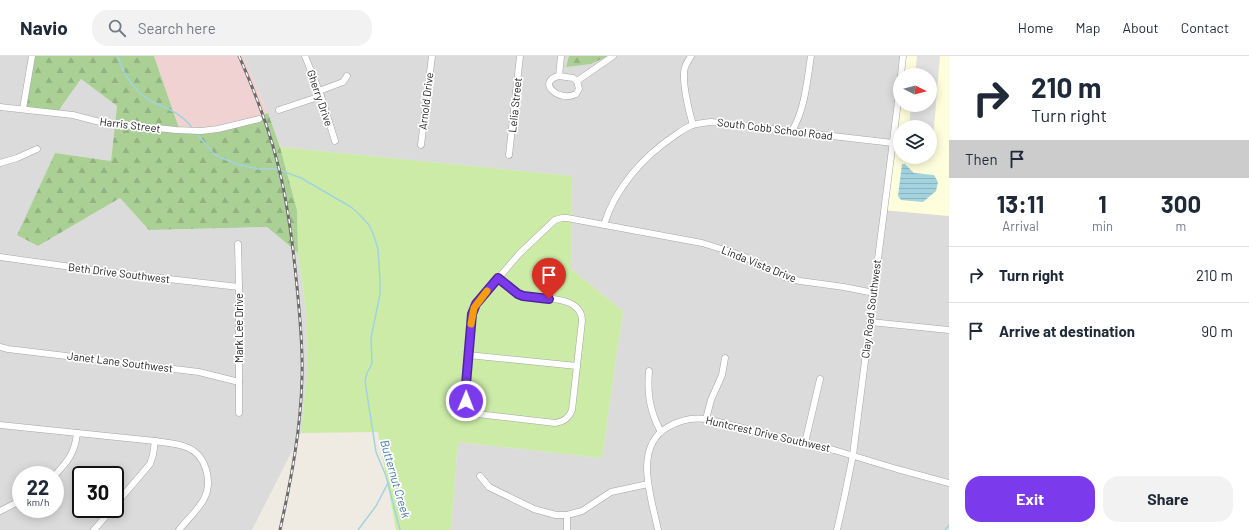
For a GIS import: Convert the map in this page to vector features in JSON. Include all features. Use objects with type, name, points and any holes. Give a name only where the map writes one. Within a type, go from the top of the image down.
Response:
[{"type":"street","points":[[23,109],[32,56]]},
{"type":"street","name":"Gherry Drive","points":[[305,56],[320,93],[335,141]]},
{"type":"street","name":"Arnold Drive","points":[[421,145],[432,56]]},
{"type":"street","name":"Lelia Street","points":[[509,155],[520,56]]},
{"type":"street","points":[[559,76],[561,56]]},
{"type":"street","points":[[577,81],[613,56]]},
{"type":"street","points":[[691,56],[686,63],[684,73],[687,104],[693,125]]},
{"type":"street","points":[[792,131],[801,108],[806,88],[810,56]]},
{"type":"street","points":[[902,68],[903,56]]},
{"type":"street","points":[[278,110],[343,82],[347,76]]},
{"type":"street","points":[[559,76],[573,78],[577,81],[579,89],[576,94],[570,96],[556,94],[550,89],[550,84],[553,79],[559,76]]},
{"type":"street","name":"Harris Street","points":[[0,107],[73,114],[100,122],[176,130],[201,131],[218,129],[259,119]]},
{"type":"street","name":"South Cobb School Road","points":[[604,225],[607,215],[620,189],[648,156],[662,144],[693,125],[711,122],[893,143]]},
{"type":"street","name":"Clay Road Southwest","points":[[837,530],[853,455],[893,143]]},
{"type":"street","points":[[0,163],[17,158],[37,149]]},
{"type":"street","name":"Linda Vista Drive","points":[[498,278],[520,252],[555,220],[562,218],[702,242],[741,255],[784,277],[800,281],[874,292]]},
{"type":"street","name":"Mark Lee Drive","points":[[238,244],[239,413]]},
{"type":"street","name":"Beth Drive Southwest","points":[[0,257],[106,272],[239,287]]},
{"type":"street","points":[[498,278],[518,294],[523,296],[570,302],[581,313],[582,321],[572,410],[568,418],[563,421],[555,423],[485,416],[474,412],[468,406],[465,396],[472,314],[474,308],[498,278]]},
{"type":"street","points":[[870,322],[949,330]]},
{"type":"street","name":"Janet Lane Southwest","points":[[0,347],[200,372],[239,382]]},
{"type":"street","points":[[468,355],[577,366]]},
{"type":"street","points":[[706,419],[711,400],[722,375],[725,358]]},
{"type":"street","points":[[649,371],[648,389],[650,406],[661,432],[652,443],[648,452],[646,475],[658,530]]},
{"type":"street","points":[[805,443],[820,379]]},
{"type":"street","name":"Huntcrest Drive Southwest","points":[[661,432],[675,422],[698,418],[706,419],[853,455],[949,483]]},
{"type":"street","points":[[0,425],[155,441],[187,447],[197,454],[204,464],[209,479],[204,499],[179,530]]},
{"type":"street","points":[[63,466],[71,457],[76,444],[77,433]]},
{"type":"street","points":[[124,494],[150,464],[154,455],[155,441]]},
{"type":"street","points":[[480,476],[489,487],[534,509],[556,515],[567,515],[582,511],[611,492],[648,484]]},
{"type":"street","points":[[0,511],[12,505]]},
{"type":"street","points":[[567,515],[567,530]]},
{"type":"street","points":[[94,530],[104,518]]},
{"type":"shaded area","points":[[0,56],[33,56],[56,114],[81,79],[117,106],[111,161],[55,153],[17,235],[38,246],[120,198],[149,230],[267,227],[298,253],[306,310],[307,373],[301,433],[252,530],[0,530]]},
{"type":"shaded area","points":[[154,56],[243,56],[268,113],[232,126],[180,131]]},
{"type":"shaded area","points":[[243,56],[949,56],[949,530],[451,530],[458,442],[602,458],[623,311],[571,269],[572,176],[280,147],[268,113]]},
{"type":"shaded area","points":[[900,56],[949,56],[949,216],[882,210],[893,126],[893,164],[937,164],[937,120],[894,120],[894,112],[937,112],[937,68],[899,68]]},
{"type":"shaded area","points":[[917,56],[940,56],[937,92],[937,68],[916,68]]},
{"type":"shaded area","points":[[910,112],[935,112],[935,120],[910,120]]},
{"type":"green space","points":[[33,56],[154,56],[180,131],[232,126],[268,113],[280,147],[297,210],[298,253],[267,227],[149,230],[120,198],[38,246],[17,235],[55,153],[111,161],[117,106],[81,79],[56,114],[23,111]]},
{"type":"green space","points":[[569,56],[608,56],[591,64],[566,67]]},
{"type":"green space","points":[[280,147],[572,176],[571,269],[623,311],[602,458],[458,442],[451,530],[396,530],[378,432],[301,433],[307,373],[306,310],[298,253],[297,210]]},
{"type":"water","points":[[902,164],[905,164],[914,173],[934,175],[938,182],[936,191],[923,202],[901,200],[898,196]]},
{"type":"waterway","name":"Butternut Creek","points":[[118,56],[123,70],[141,94],[180,116],[193,129]]},
{"type":"waterway","name":"Butternut Creek","points":[[197,134],[215,155],[239,165],[258,169],[277,169],[301,178],[351,207],[369,225],[378,249],[380,294],[371,338],[372,364],[365,381],[376,452],[386,476],[400,530]]},
{"type":"waterway","points":[[358,530],[376,506],[388,483]]},
{"type":"waterway","points":[[945,530],[949,525]]},
{"type":"railway","points":[[239,56],[265,121],[281,176],[292,239],[302,343],[301,396],[298,435],[280,530]]},
{"type":"slow traffic","points":[[471,324],[474,308],[487,291]]},
{"type":"route","points":[[466,401],[465,396],[472,314],[476,304],[498,278],[518,294],[549,299]]}]
